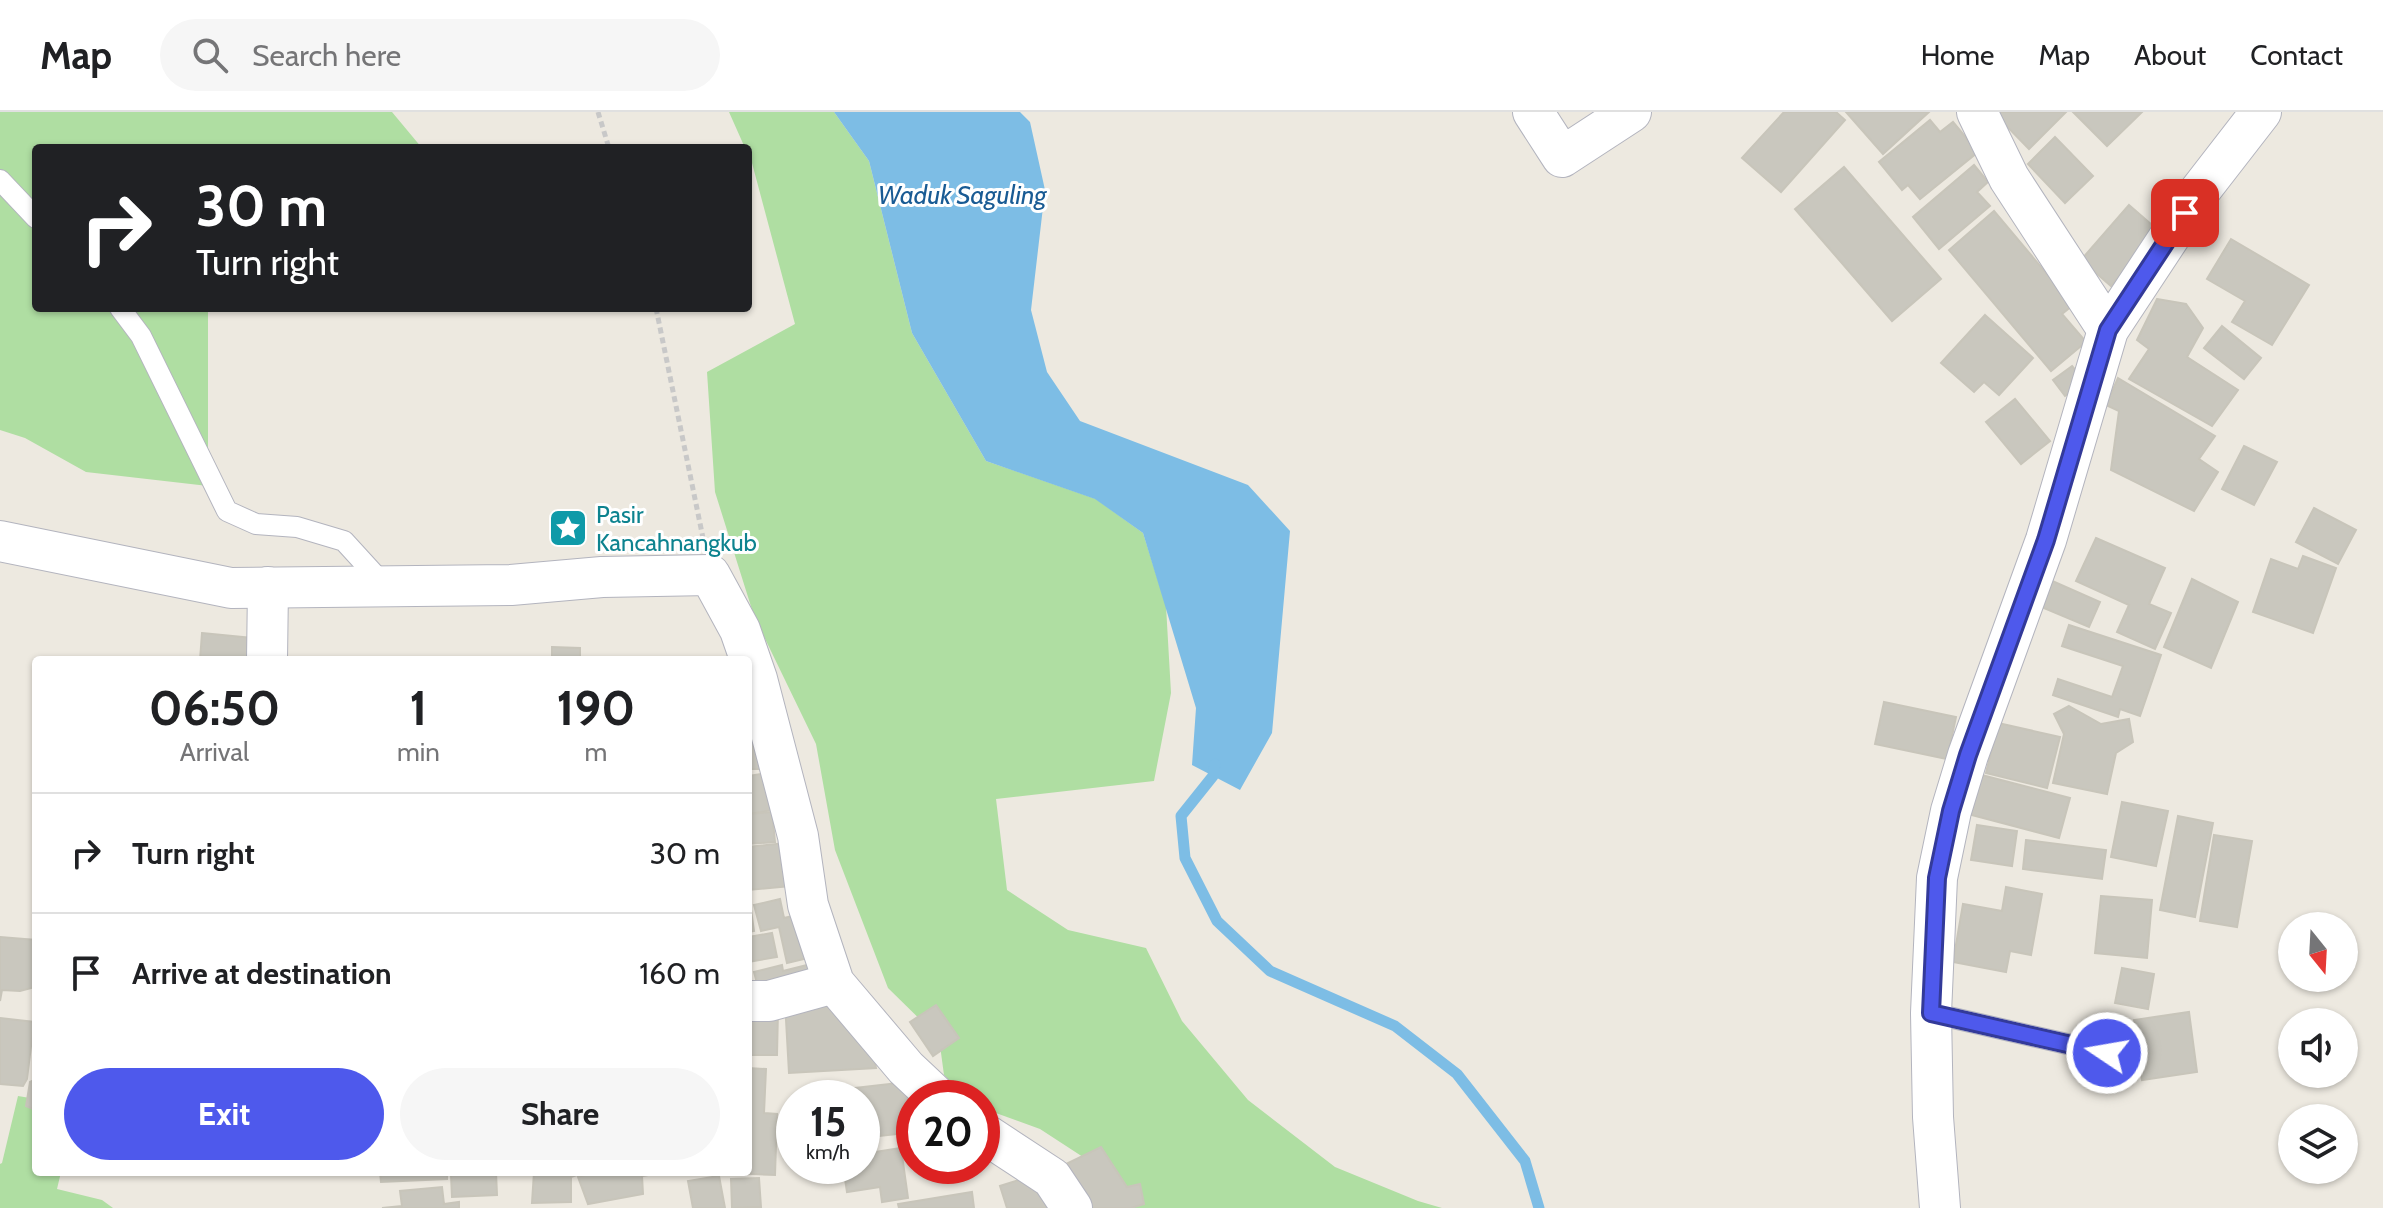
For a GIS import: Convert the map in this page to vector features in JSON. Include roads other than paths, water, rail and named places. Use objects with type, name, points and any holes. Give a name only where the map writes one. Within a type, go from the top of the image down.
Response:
[{"type":"street","points":[[1533,112],[1562,157],[1631,112]]},
{"type":"street","points":[[1977,112],[2009,178],[2108,330]]},
{"type":"street","points":[[1940,1208],[1933,1117],[1931,1013],[1937,878],[1951,811],[1968,755],[2046,540],[2108,330],[2199,192],[2261,112]]},
{"type":"street","points":[[0,541],[231,588],[511,585],[616,577],[710,575],[740,630],[749,656]]},
{"type":"street","points":[[267,656],[268,587]]},
{"type":"street","points":[[752,665],[798,836],[808,905],[834,983],[919,1080]]},
{"type":"street","points":[[752,1001],[769,1001],[834,983]]},
{"type":"street","points":[[1000,1144],[1052,1178],[1072,1208]]},
{"type":"lane","points":[[0,180],[32,214]]},
{"type":"lane","points":[[123,312],[141,336],[227,511],[256,524],[297,527],[344,541],[386,587]]},
{"type":"lane","points":[[1931,1013],[2107,1053]]},
{"type":"water","name":"Waduk Saguling","points":[[834,112],[1020,112],[1030,122],[1045,190],[1031,310],[1047,372],[1080,421],[1248,485],[1290,531],[1272,733],[1240,790],[1192,765],[1196,708],[1143,533],[1095,499],[986,461],[912,333],[869,161]]},
{"type":"waterway","points":[[1215,764],[1213,776],[1181,816],[1185,858],[1217,921],[1270,971],[1395,1026],[1457,1074],[1525,1161],[1539,1208]]},
{"type":"place","name":"Pasir Kancahnangkub","points":[[568,528]]}]
